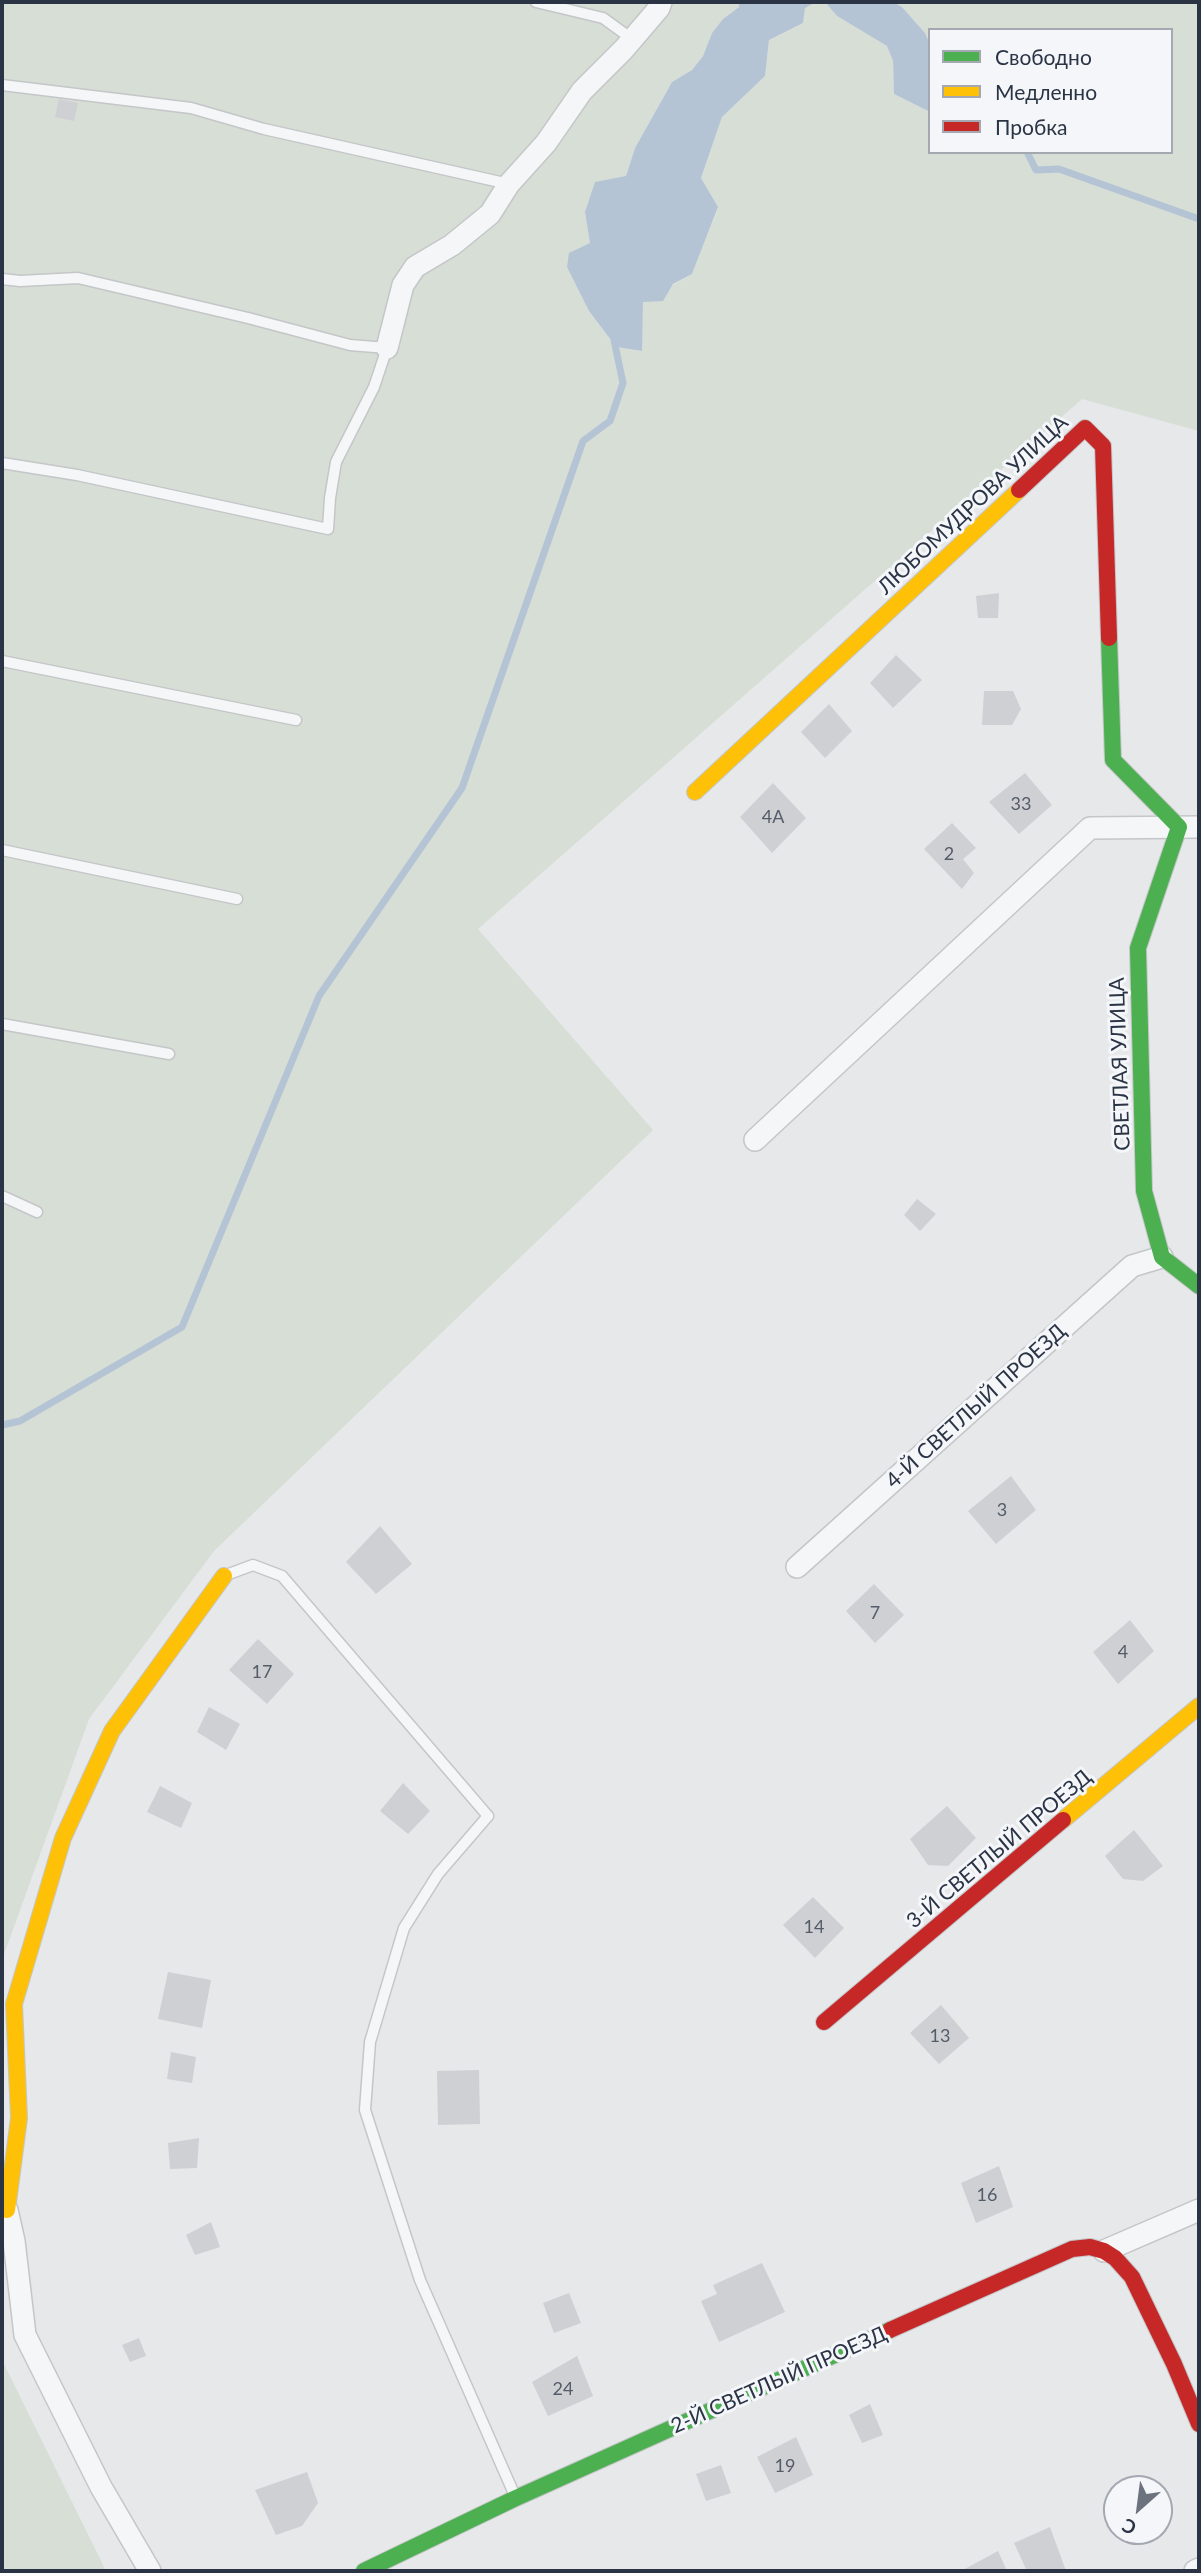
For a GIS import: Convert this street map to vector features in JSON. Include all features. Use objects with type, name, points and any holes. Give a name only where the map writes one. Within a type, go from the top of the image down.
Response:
[{"type":"street","points":[[387,348],[403,285],[415,267],[452,245],[490,214],[509,184],[546,143],[582,91],[632,39],[662,2]]},
{"type":"street","name":"ЛЮБОМУДРОВА УЛИЦА","points":[[695,792],[1085,428],[1102,446],[1113,760],[1189,827]]},
{"type":"street","points":[[755,1140],[1090,828],[1189,827]]},
{"type":"street","name":"СВЕТЛАЯ УЛИЦА","points":[[1161,1257],[1144,1191],[1138,948],[1189,827]]},
{"type":"street","points":[[1161,1257],[1199,1286]]},
{"type":"street","name":"4-Й СВЕТЛЫЙ ПРОЕЗД","points":[[797,1567],[1132,1266],[1161,1257]]},
{"type":"street","points":[[150,2571],[101,2487],[25,2335],[14,2241],[5,2208],[19,2118],[14,2004],[63,1838],[112,1731],[224,1576]]},
{"type":"street","name":"3-Й СВЕТЛЫЙ ПРОЕЗД","points":[[824,2022],[1199,1706]]},
{"type":"street","name":"2-Й СВЕТЛЫЙ ПРОЕЗД","points":[[364,2571],[516,2498],[1049,2258],[1072,2249],[1090,2247],[1104,2251],[1199,2210]]},
{"type":"street","points":[[1104,2251],[1115,2258],[1132,2277],[1174,2364],[1199,2424]]},
{"type":"lane","points":[[536,2],[603,18],[632,39]]},
{"type":"lane","points":[[2,85],[191,108],[264,129],[509,184]]},
{"type":"lane","points":[[2,279],[20,281],[78,278],[350,345],[387,348],[374,387],[336,462],[328,529],[77,475],[2,463]]},
{"type":"lane","points":[[2,661],[296,720]]},
{"type":"lane","points":[[2,850],[237,899]]},
{"type":"lane","points":[[2,1024],[169,1054]]},
{"type":"lane","points":[[2,1196],[37,1212]]},
{"type":"lane","points":[[224,1576],[253,1565],[282,1576],[488,1816],[438,1874],[404,1928],[370,2042],[365,2110],[420,2280],[516,2498]]},
{"type":"shaded area","points":[[2,2],[739,2],[739,7],[723,19],[712,33],[703,56],[692,70],[672,82],[635,148],[626,176],[585,212],[590,243],[567,267],[589,311],[615,347],[641,351],[643,302],[692,274],[718,208],[701,178],[722,117],[765,76],[769,40],[803,23],[805,7],[816,2],[825,2],[837,16],[887,46],[893,61],[894,94],[928,111],[928,154],[1173,154],[1173,28],[928,28],[928,40],[902,7],[893,2],[1199,2],[1199,431],[1082,399],[478,929],[653,1130],[214,1551],[89,1719],[2,1960]]},
{"type":"shaded area","points":[[2,2360],[106,2571],[2,2571]]},
{"type":"water","points":[[739,2],[816,2],[805,8],[803,23],[769,40],[765,76],[722,117],[701,178],[718,207],[692,274],[673,284],[663,301],[643,302],[642,351],[616,347],[589,311],[567,267],[569,253],[590,243],[585,212],[595,182],[626,176],[635,148],[672,82],[692,70],[703,56],[712,33],[723,19],[739,7]]},
{"type":"water","points":[[825,2],[893,2],[902,7],[928,40],[928,111],[894,94],[893,61],[887,46],[837,16]]},
{"type":"building","points":[[59,99],[78,103],[74,121],[55,117]]},
{"type":"building","points":[[999,593],[998,618],[978,618],[976,596]]},
{"type":"building","points":[[896,655],[922,680],[893,708],[870,683]]},
{"type":"building","points":[[984,691],[1013,691],[1021,709],[1012,725],[982,725]]},
{"type":"building","points":[[829,704],[852,731],[825,758],[801,732]]},
{"type":"building","points":[[1025,773],[1052,805],[1019,834],[989,802]]},
{"type":"building","points":[[773,783],[806,818],[772,853],[740,817]]},
{"type":"building","points":[[952,823],[976,848],[963,859],[974,873],[962,889],[924,849]]},
{"type":"building","points":[[917,1199],[936,1214],[920,1231],[904,1215]]},
{"type":"building","points":[[1011,1476],[1036,1510],[996,1544],[968,1511]]},
{"type":"building","points":[[380,1526],[412,1564],[376,1594],[346,1562]]},
{"type":"building","points":[[874,1584],[904,1615],[875,1643],[846,1611]]},
{"type":"building","points":[[1130,1620],[1154,1651],[1118,1684],[1093,1652]]},
{"type":"building","points":[[258,1639],[294,1674],[267,1704],[229,1670]]},
{"type":"building","points":[[209,1707],[240,1724],[226,1750],[197,1732]]},
{"type":"building","points":[[403,1783],[430,1811],[408,1834],[380,1811]]},
{"type":"building","points":[[160,1786],[192,1803],[181,1828],[147,1812]]},
{"type":"building","points":[[947,1806],[976,1838],[948,1866],[928,1865],[910,1839]]},
{"type":"building","points":[[1134,1830],[1163,1866],[1143,1881],[1123,1879],[1105,1856]]},
{"type":"building","points":[[813,1897],[844,1928],[815,1958],[783,1925]]},
{"type":"building","points":[[168,1972],[211,1980],[202,2028],[158,2019]]},
{"type":"building","points":[[941,2005],[969,2038],[939,2064],[910,2033]]},
{"type":"building","points":[[171,2052],[196,2057],[192,2083],[167,2079]]},
{"type":"building","points":[[479,2070],[480,2124],[438,2125],[437,2071]]},
{"type":"building","points":[[199,2138],[197,2168],[170,2169],[168,2143]]},
{"type":"building","points":[[999,2166],[1013,2207],[976,2223],[961,2183]]},
{"type":"building","points":[[211,2222],[220,2247],[195,2255],[186,2235]]},
{"type":"building","points":[[762,2263],[785,2312],[719,2342],[701,2301],[717,2294],[713,2285]]},
{"type":"building","points":[[569,2293],[581,2323],[554,2333],[543,2303]]},
{"type":"building","points":[[139,2338],[146,2356],[130,2362],[122,2345]]},
{"type":"building","points":[[577,2356],[593,2396],[548,2416],[532,2382]]},
{"type":"building","points":[[870,2404],[883,2435],[862,2443],[849,2415]]},
{"type":"building","points":[[796,2437],[813,2475],[775,2493],[757,2457]]},
{"type":"building","points":[[721,2465],[731,2493],[706,2501],[696,2474]]},
{"type":"building","points":[[307,2472],[318,2503],[302,2526],[276,2535],[255,2490]]},
{"type":"building","points":[[1050,2527],[1066,2571],[1027,2571],[1014,2543]]},
{"type":"building","points":[[998,2551],[1007,2571],[961,2571]]},
{"type":"waterway","points":[[1028,154],[1036,170],[1059,169],[1199,219]]},
{"type":"waterway","points":[[2,1425],[20,1421],[182,1327],[319,996],[462,788],[583,441],[610,421],[623,383],[614,340]]},
{"type":"traffic: fast","points":[[1109,638],[1113,760],[1179,827],[1138,948],[1144,1191],[1162,1257],[1199,1286]]},
{"type":"traffic: fast","points":[[364,2571],[516,2498],[890,2330]]},
{"type":"traffic: slow","points":[[695,792],[1019,490]]},
{"type":"traffic: slow","points":[[7,2210],[19,2118],[14,2004],[63,1838],[112,1731],[224,1576]]},
{"type":"traffic: slow","points":[[1063,1820],[1199,1706]]},
{"type":"traffic: jam","points":[[1019,490],[1085,428],[1103,446],[1109,638]]},
{"type":"traffic: jam","points":[[824,2022],[1063,1820]]},
{"type":"traffic: jam","points":[[890,2330],[1072,2249],[1090,2247],[1104,2251],[1115,2258],[1132,2277],[1174,2364],[1199,2424]]}]
